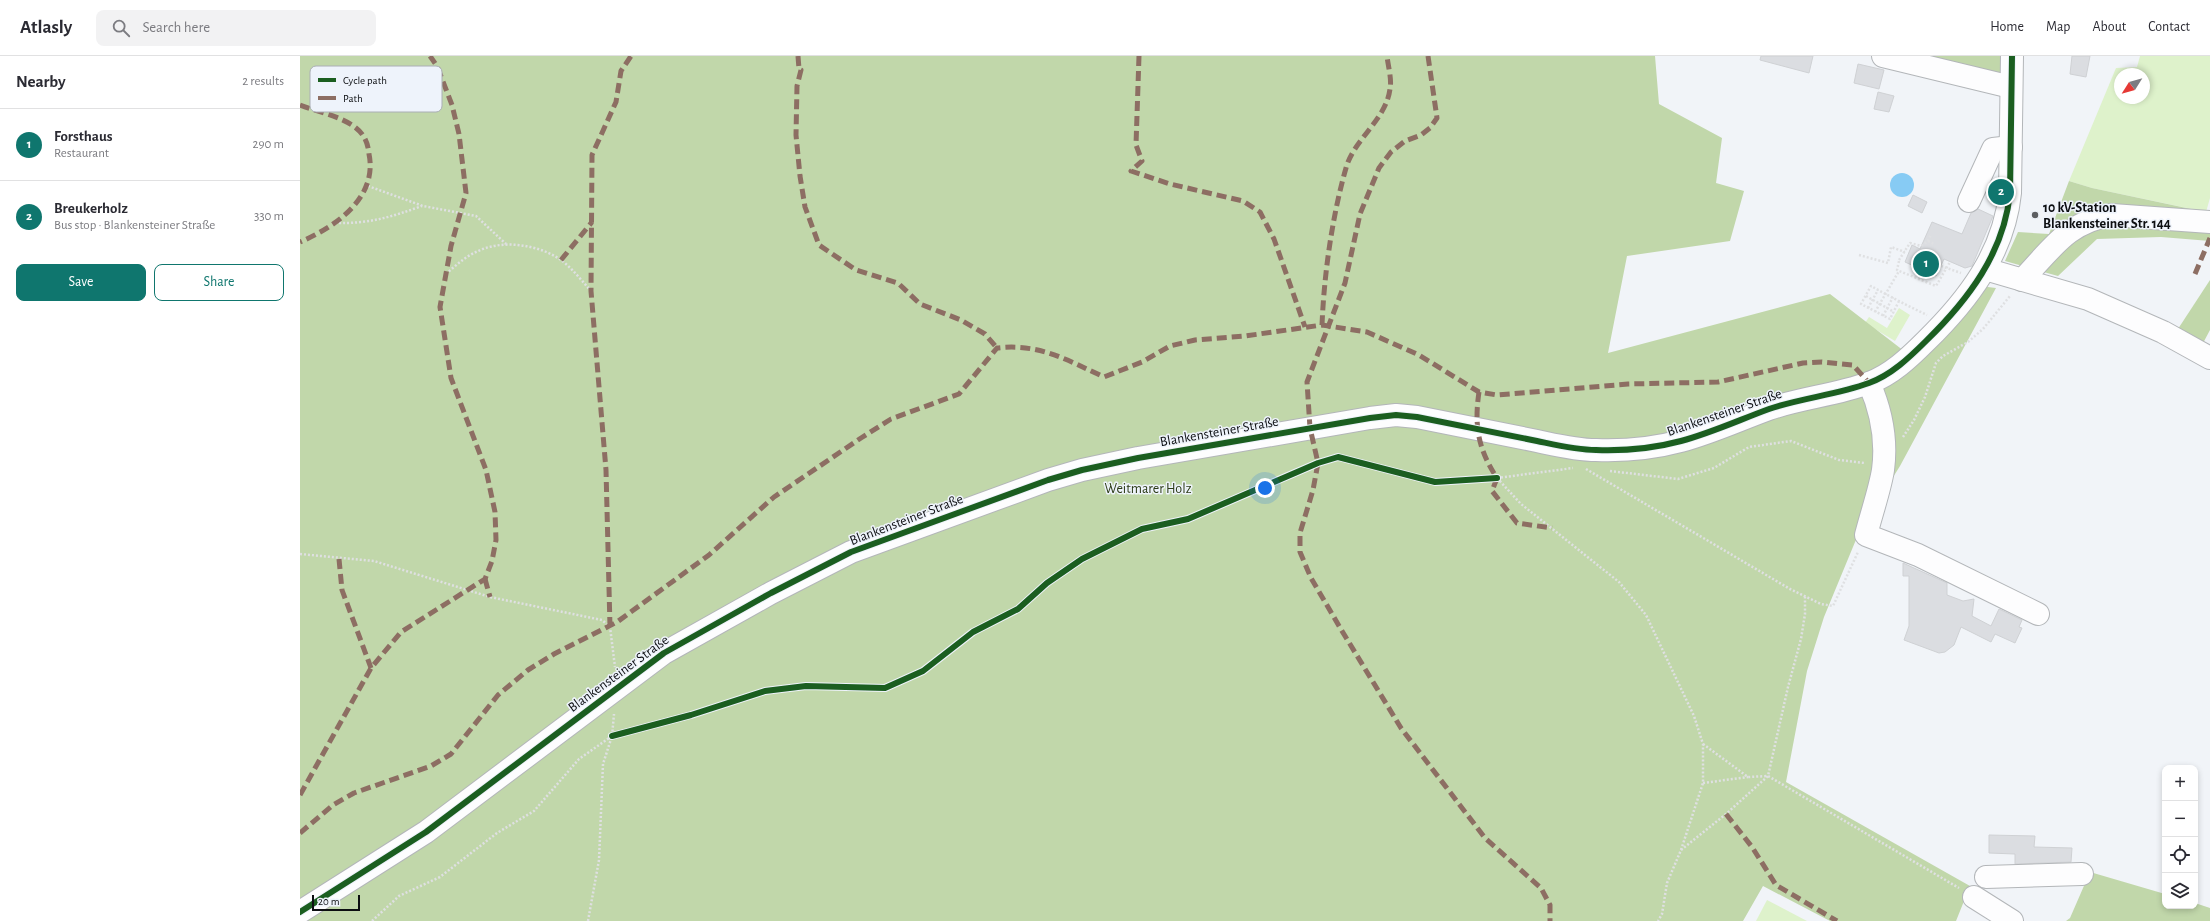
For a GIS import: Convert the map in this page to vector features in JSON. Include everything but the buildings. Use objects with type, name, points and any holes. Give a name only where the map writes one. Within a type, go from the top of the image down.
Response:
[{"type":"street","points":[[1883,56],[2011,88]]},
{"type":"street","name":"Blankensteiner Straße","points":[[300,912],[426,832],[616,687],[664,653],[714,623],[851,552],[1048,480],[1082,470],[1154,455],[1370,418],[1396,415],[1417,417],[1581,458],[1681,441],[1788,403],[1869,383],[1887,375],[1922,345],[1961,304],[1985,269],[1994,252],[2008,212],[2011,147],[2012,56]]},
{"type":"street","points":[[1969,201],[1993,149],[2011,147]]},
{"type":"street","points":[[2022,280],[2064,236],[2085,221],[2096,217],[2112,215],[2210,222]]},
{"type":"street","points":[[1985,269],[2088,299],[2164,332],[2210,358]]},
{"type":"street","points":[[1869,383],[1878,404],[1881,420],[1883,470],[1866,535],[1918,555],[2038,614]]},
{"type":"street","points":[[2012,921],[1976,898],[1988,870],[2082,874]]},
{"type":"path","points":[[368,186],[423,206],[476,216],[506,244]]},
{"type":"path","points":[[335,223],[359,224],[381,220],[423,206]]},
{"type":"path","points":[[1875,312],[1899,271],[1897,270],[1899,261],[1910,243],[1921,246],[1928,241],[1930,234]]},
{"type":"path","points":[[1928,241],[1934,244]]},
{"type":"path","points":[[446,274],[475,252],[489,246],[506,244],[538,249],[561,260],[591,290]]},
{"type":"path","points":[[1859,255],[1888,263],[1891,247],[1905,252]]},
{"type":"path","points":[[1899,271],[1936,286],[1950,262]]},
{"type":"path","points":[[1941,266],[1947,268]]},
{"type":"path","points":[[1901,439],[1914,420],[1936,363],[1943,356],[1968,342],[1983,328],[2022,280]]},
{"type":"path","points":[[1899,301],[1890,319],[1861,304],[1871,286],[1931,317]]},
{"type":"path","points":[[1868,308],[1878,290]]},
{"type":"path","points":[[1866,296],[1894,312]]},
{"type":"path","points":[[1883,316],[1893,297]]},
{"type":"path","points":[[1604,470],[1678,479],[1714,468],[1749,447],[1791,441],[1839,460],[1870,464],[1883,470]]},
{"type":"path","points":[[1581,458],[1597,469]]},
{"type":"path","points":[[1658,921],[1662,914],[1667,883],[1681,850],[1703,783],[1703,744],[1691,710],[1646,615],[1619,582],[1521,504],[1497,478],[1581,458],[1805,597],[1821,604],[1832,606],[1866,535]]},
{"type":"path","points":[[300,554],[374,562],[490,597],[602,620],[610,627],[616,687],[612,736],[603,764],[598,860],[588,921]]},
{"type":"path","points":[[1681,850],[1726,814],[1768,776],[1788,687],[1801,639],[1805,614],[1805,597]]},
{"type":"path","points":[[372,921],[399,896],[440,877],[497,833],[534,811],[579,759],[612,736]]},
{"type":"path","points":[[1703,744],[1748,777]]},
{"type":"path","points":[[1703,783],[1768,776],[1976,898]]},
{"type":"green space","name":"Weitmarer Holz","points":[[300,56],[1655,56],[1659,104],[1722,138],[1716,183],[1744,191],[1730,241],[1627,256],[1608,353],[1830,294],[1904,351],[1936,317],[1963,284],[1996,288],[1900,466],[1860,530],[1824,617],[1807,671],[1786,782],[1970,886],[1956,921],[1830,921],[1763,886],[1743,921],[300,921]]},
{"type":"green space","points":[[1900,56],[2004,56],[2004,79]]},
{"type":"green space","points":[[2140,56],[2210,56],[2210,198],[2206,212],[2092,188],[2069,181],[2114,73],[2114,104],[2150,104],[2150,68],[2116,68],[2137,67]]},
{"type":"green space","points":[[2069,181],[2092,188],[2210,213],[2210,241],[2161,237],[2097,239],[2058,276],[2005,261],[2018,232],[2049,234]]},
{"type":"green space","points":[[2210,280],[2210,330],[2202,345],[2176,332]]},
{"type":"green space","points":[[1899,308],[1910,315],[1895,341],[1865,323],[1869,317],[1887,328]]},
{"type":"green space","points":[[2090,872],[2162,893],[2162,909],[2198,909],[2198,904],[2210,908],[2210,921],[2066,921],[2070,918]]},
{"type":"green space","points":[[1767,900],[1807,921],[1756,921]]},
{"type":"water","points":[[1902,173],[1910,177],[1914,185],[1910,193],[1902,197],[1894,193],[1890,185],[1894,177]]},
{"type":"marked path","points":[[430,56],[437,66]]},
{"type":"marked path","points":[[610,627],[606,470],[591,291],[592,155],[616,102],[621,71],[631,56]]},
{"type":"marked path","points":[[798,56],[799,69],[801,70],[797,86],[796,135],[800,176],[805,207],[819,245],[856,270],[898,283],[920,304],[961,320],[985,334],[997,348]]},
{"type":"marked path","points":[[1139,56],[1136,145],[1142,161],[1131,171],[1170,184],[1243,201],[1260,212],[1274,239],[1305,327]]},
{"type":"marked path","points":[[1322,325],[1330,246],[1341,187],[1350,158],[1383,110],[1387,100],[1391,81],[1387,56]]},
{"type":"marked path","points":[[1428,56],[1437,118],[1430,128],[1421,135],[1405,141],[1391,152],[1379,168],[1360,214],[1345,283],[1307,382],[1310,428],[1318,463],[1313,490],[1300,533],[1300,552],[1311,578],[1401,728],[1485,838],[1541,888],[1550,905],[1550,921]]},
{"type":"marked path","points":[[300,795],[371,668],[401,632],[485,579],[492,561],[496,540],[495,512],[486,470],[451,378],[440,307],[451,246],[466,193],[459,134],[452,105],[442,79]]},
{"type":"marked path","points":[[300,105],[310,108]]},
{"type":"marked path","points":[[300,242],[327,228],[351,209],[367,184],[370,170],[368,147],[366,140],[359,131],[343,120],[320,112]]},
{"type":"marked path","points":[[561,260],[592,222]]},
{"type":"marked path","points":[[2195,274],[2210,238]]},
{"type":"marked path","points":[[300,833],[333,805],[354,793],[431,766],[451,754],[498,695],[528,670],[554,654],[617,622],[709,555],[774,497],[861,438],[891,419],[959,394],[997,348],[1012,347],[1040,350],[1065,359],[1104,377],[1142,362],[1170,346],[1195,340],[1245,336],[1322,325],[1367,332],[1419,355],[1479,392],[1497,395],[1628,384],[1718,382],[1803,363],[1822,362],[1853,365],[1869,383]]},
{"type":"marked path","points":[[1479,392],[1477,416],[1479,437],[1485,457],[1497,478],[1492,491],[1517,523],[1552,528]]},
{"type":"marked path","points":[[339,559],[342,590],[371,668]]},
{"type":"marked path","points":[[485,579],[490,597]]},
{"type":"marked path","points":[[1726,814],[1752,847],[1776,885],[1837,921]]},
{"type":"cycle path","points":[[300,912],[426,832],[664,653],[771,593],[851,552],[1048,480],[1082,470],[1138,458],[1370,418],[1396,415],[1417,417],[1559,446],[1589,450],[1661,446],[1692,438],[1769,409],[1793,402],[1844,391],[1877,380],[1906,360],[1956,309],[1982,274],[2000,236],[2010,193],[2012,56]]},
{"type":"cycle path","points":[[612,736],[691,715],[765,691],[806,686],[885,688],[923,671],[973,632],[1018,609],[1047,583],[1082,559],[1142,529],[1188,519],[1318,463],[1338,457],[1435,482],[1497,478]]},
{"type":"place","name":"Breukerholz","points":[[2001,192]]},
{"type":"place","name":"10 kV-Station Blankensteiner Str. 144","points":[[2035,215]]},
{"type":"place","name":"Forsthaus","points":[[1926,264]]}]
